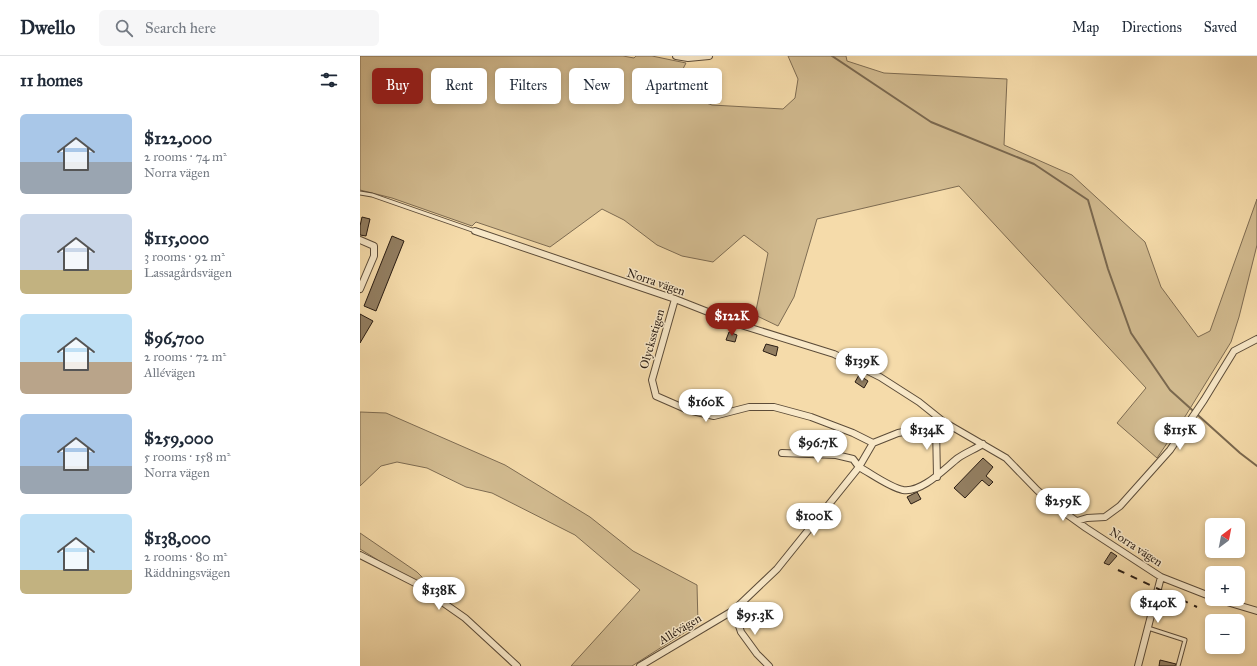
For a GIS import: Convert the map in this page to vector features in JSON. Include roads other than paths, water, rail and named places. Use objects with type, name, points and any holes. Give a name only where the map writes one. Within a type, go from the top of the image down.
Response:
[{"type":"street","points":[[676,56],[688,58],[709,56]]},
{"type":"street","name":"Norra vägen","points":[[475,231],[675,300],[741,325],[834,354],[880,377],[919,402],[944,422],[1006,458],[1054,505],[1161,577],[1205,594]]},
{"type":"street","points":[[360,240],[374,246],[374,256],[360,289]]},
{"type":"street","name":"Olycksstigen","points":[[675,300],[652,380],[656,396],[688,410],[714,416],[749,406],[774,407],[811,417],[853,433],[872,443]]},
{"type":"street","points":[[1077,521],[1087,518],[1105,517],[1120,506],[1170,450],[1204,400],[1234,351],[1257,340]]},
{"type":"street","points":[[872,443],[898,433],[936,426],[944,422]]},
{"type":"street","points":[[936,426],[937,477]]},
{"type":"street","name":"Allévägen","points":[[640,666],[734,610],[777,569],[859,467],[872,443]]},
{"type":"street","points":[[782,453],[836,455],[853,459],[859,467],[888,484],[905,490],[915,489],[937,477],[959,458],[982,444]]},
{"type":"street","points":[[360,555],[415,583],[458,614],[517,666]]},
{"type":"street","points":[[1138,666],[1161,577]]},
{"type":"street","points":[[1240,606],[1257,611]]},
{"type":"street","points":[[734,610],[741,632],[769,666]]},
{"type":"lane","points":[[360,193],[475,231]]},
{"type":"lane","points":[[1148,628],[1185,640],[1178,666]]},
{"type":"waterway","points":[[832,56],[931,122],[1034,164],[1088,200],[1108,269],[1131,333],[1170,390],[1240,453],[1257,466]]},
{"type":"railway","points":[[1118,570],[1197,607]]}]
